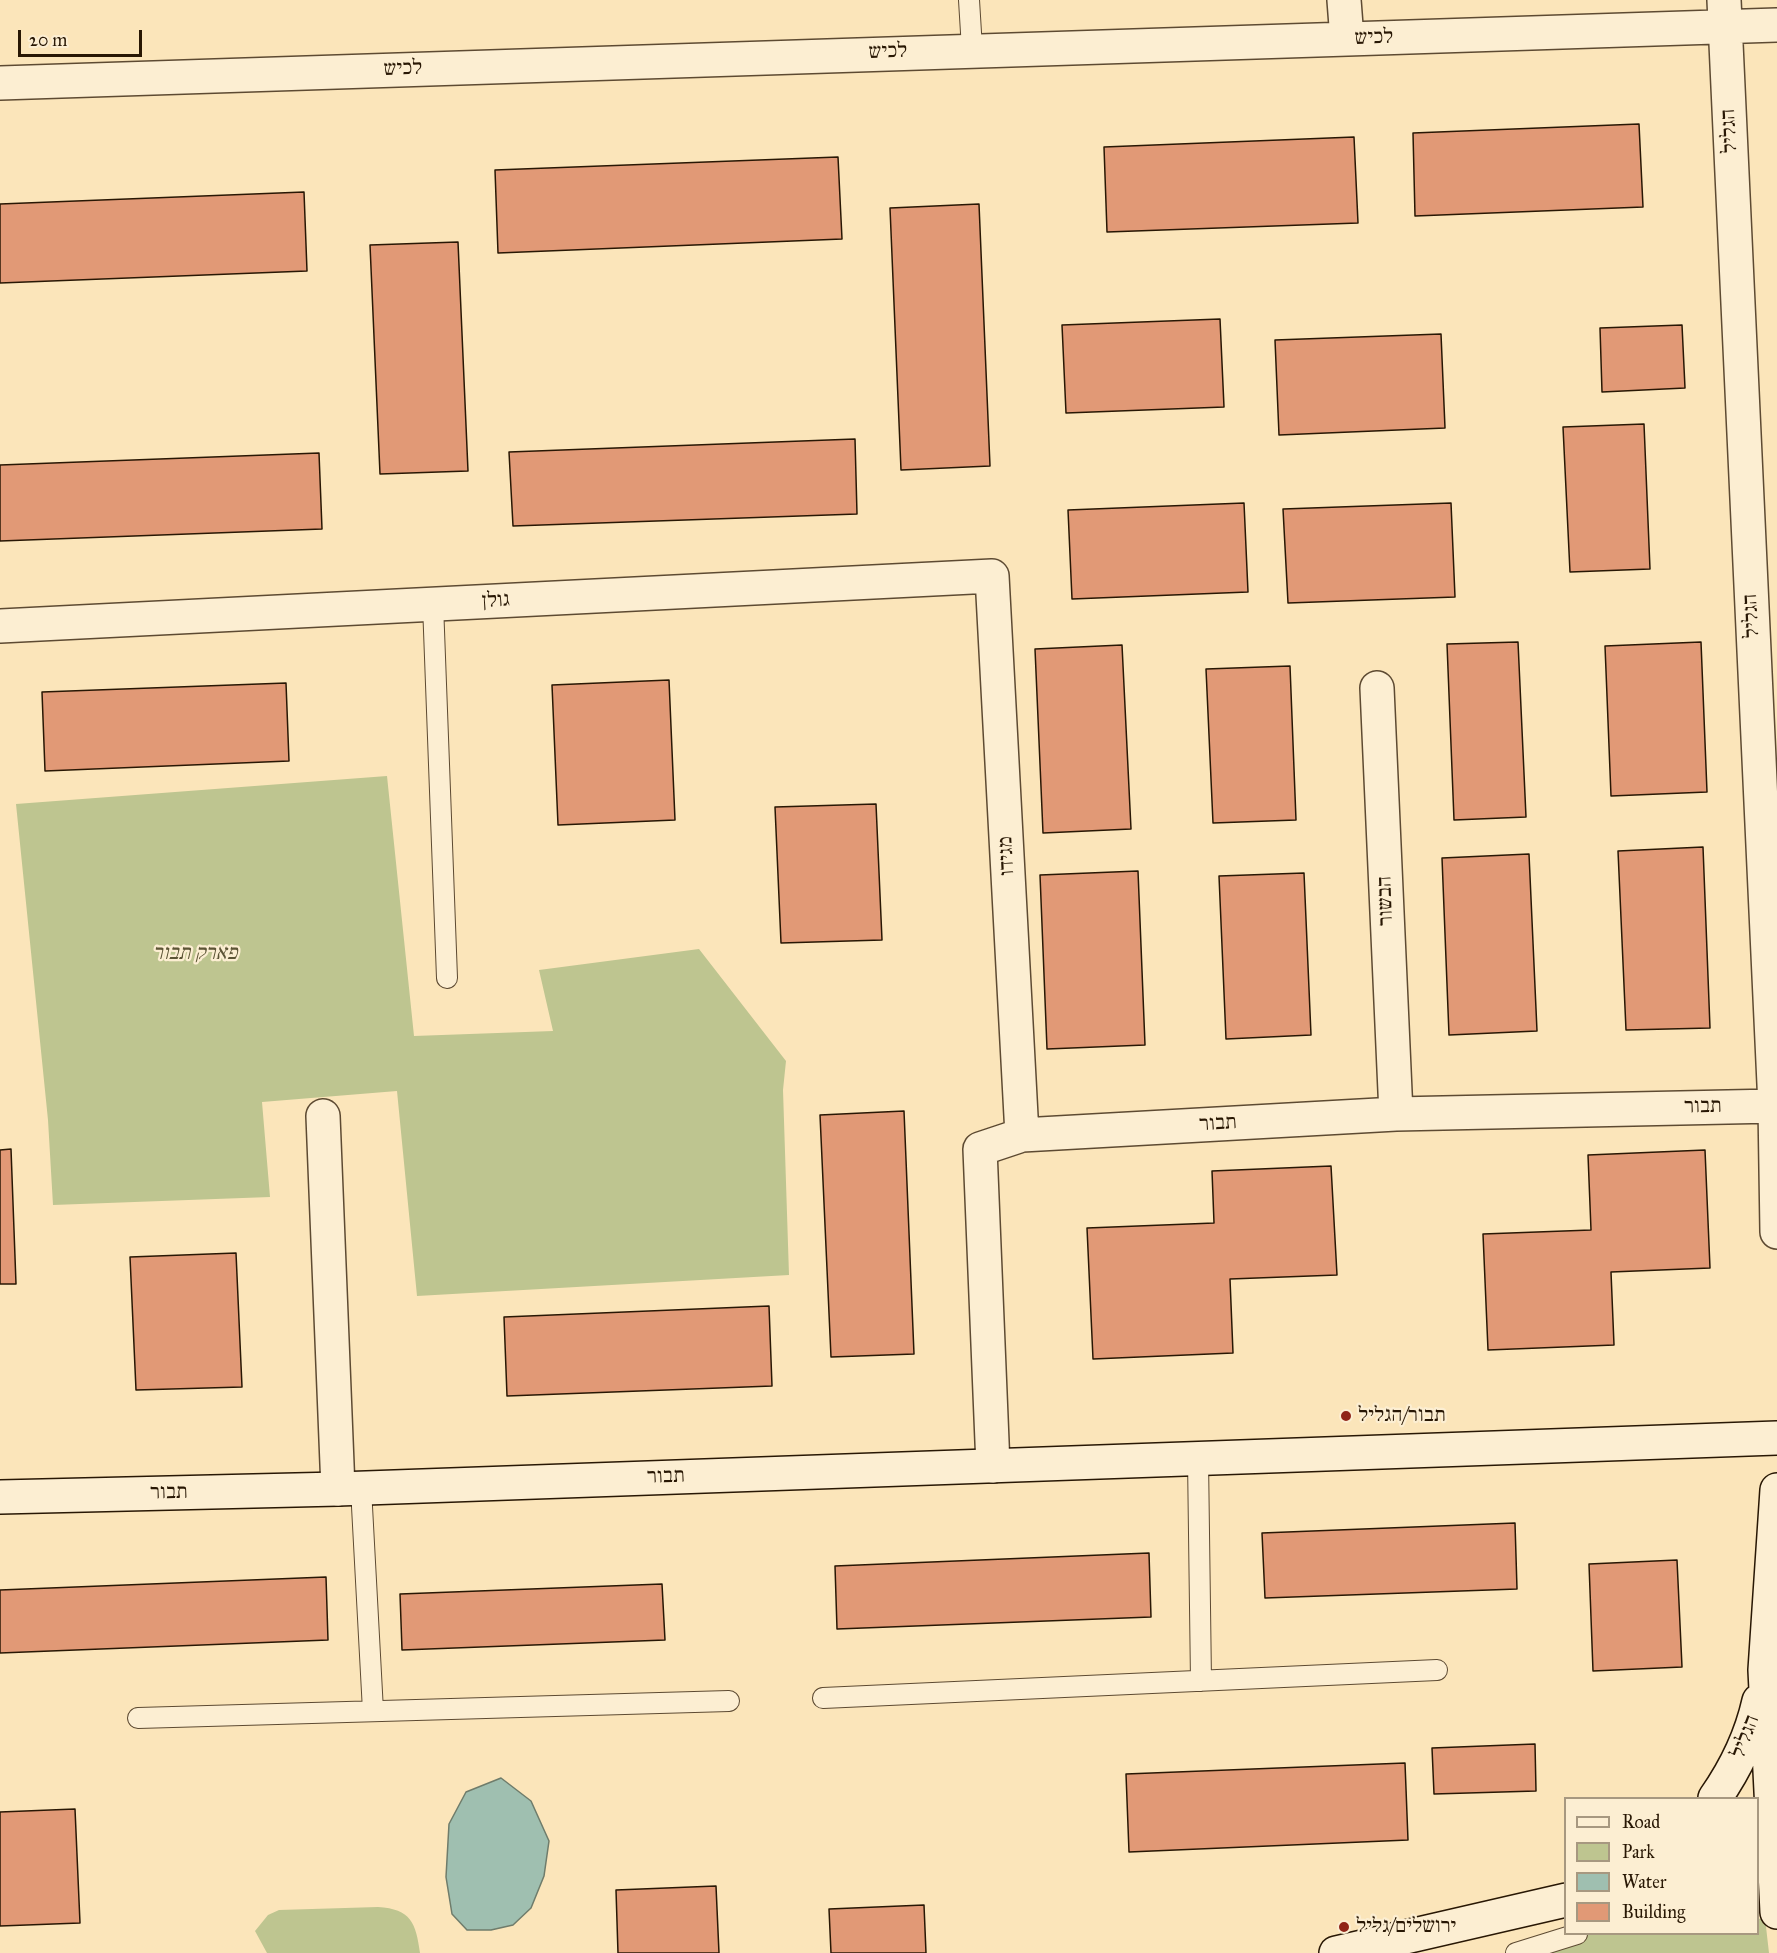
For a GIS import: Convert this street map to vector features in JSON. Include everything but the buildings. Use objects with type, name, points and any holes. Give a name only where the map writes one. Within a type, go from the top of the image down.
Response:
[{"type":"street","points":[[1344,0],[1347,39]]},
{"type":"street","name":"לכיש","points":[[0,83],[972,49],[1347,39],[1725,14],[1777,25]]},
{"type":"street","name":"הגליל","points":[[1725,14],[1765,639],[1777,1233]]},
{"type":"street","name":"גולן","points":[[0,626],[992,576]]},
{"type":"street","name":"מגידו","points":[[992,576],[1022,1135]]},
{"type":"street","name":"הבשור","points":[[1377,688],[1396,1114]]},
{"type":"street","name":"תבור","points":[[993,1466],[980,1149],[1022,1135],[1396,1114],[1775,1106]]},
{"type":"street","points":[[323,1116],[350,1489]]},
{"type":"street","name":"תבור","points":[[0,1497],[350,1489],[1777,1438]]},
{"type":"street","name":"הגליל","points":[[1777,1490],[1765,1670],[1770,1855],[1777,1912]]},
{"type":"street","name":"הגליל","points":[[1716,1797],[1729,1779],[1752,1732],[1765,1670]]},
{"type":"street","points":[[1336,1953],[1564,1900]]},
{"type":"lane","points":[[969,0],[972,49]]},
{"type":"lane","points":[[433,604],[447,978]]},
{"type":"lane","points":[[1198,1459],[1201,1681]]},
{"type":"lane","points":[[350,1489],[373,1711]]},
{"type":"lane","points":[[823,1698],[1437,1670]]},
{"type":"lane","points":[[138,1718],[729,1701]]},
{"type":"lane","points":[[1759,1908],[1777,1906]]},
{"type":"lane","points":[[1516,1953],[1574,1935]]},
{"type":"green space","name":"פארק תבור","points":[[387,776],[414,1036],[553,1031],[539,970],[699,949],[786,1061],[783,1090],[789,1275],[417,1296],[397,1091],[262,1102],[270,1197],[53,1205],[48,1120],[16,804]]},
{"type":"green space","points":[[378,1907],[398,1911],[410,1919],[414,1926],[420,1953],[267,1953],[255,1931],[268,1915],[279,1910]]},
{"type":"green space","points":[[1765,1918],[1769,1953],[1516,1953],[1572,1935],[1759,1935],[1759,1919]]},
{"type":"water","points":[[501,1778],[531,1801],[549,1841],[544,1876],[531,1908],[513,1925],[491,1930],[467,1930],[452,1914],[446,1877],[449,1824],[466,1792]]},
{"type":"place","name":"תבור/הגליל","points":[[1346,1416]]},
{"type":"place","name":"ירושלים/גליל","points":[[1344,1927]]}]
